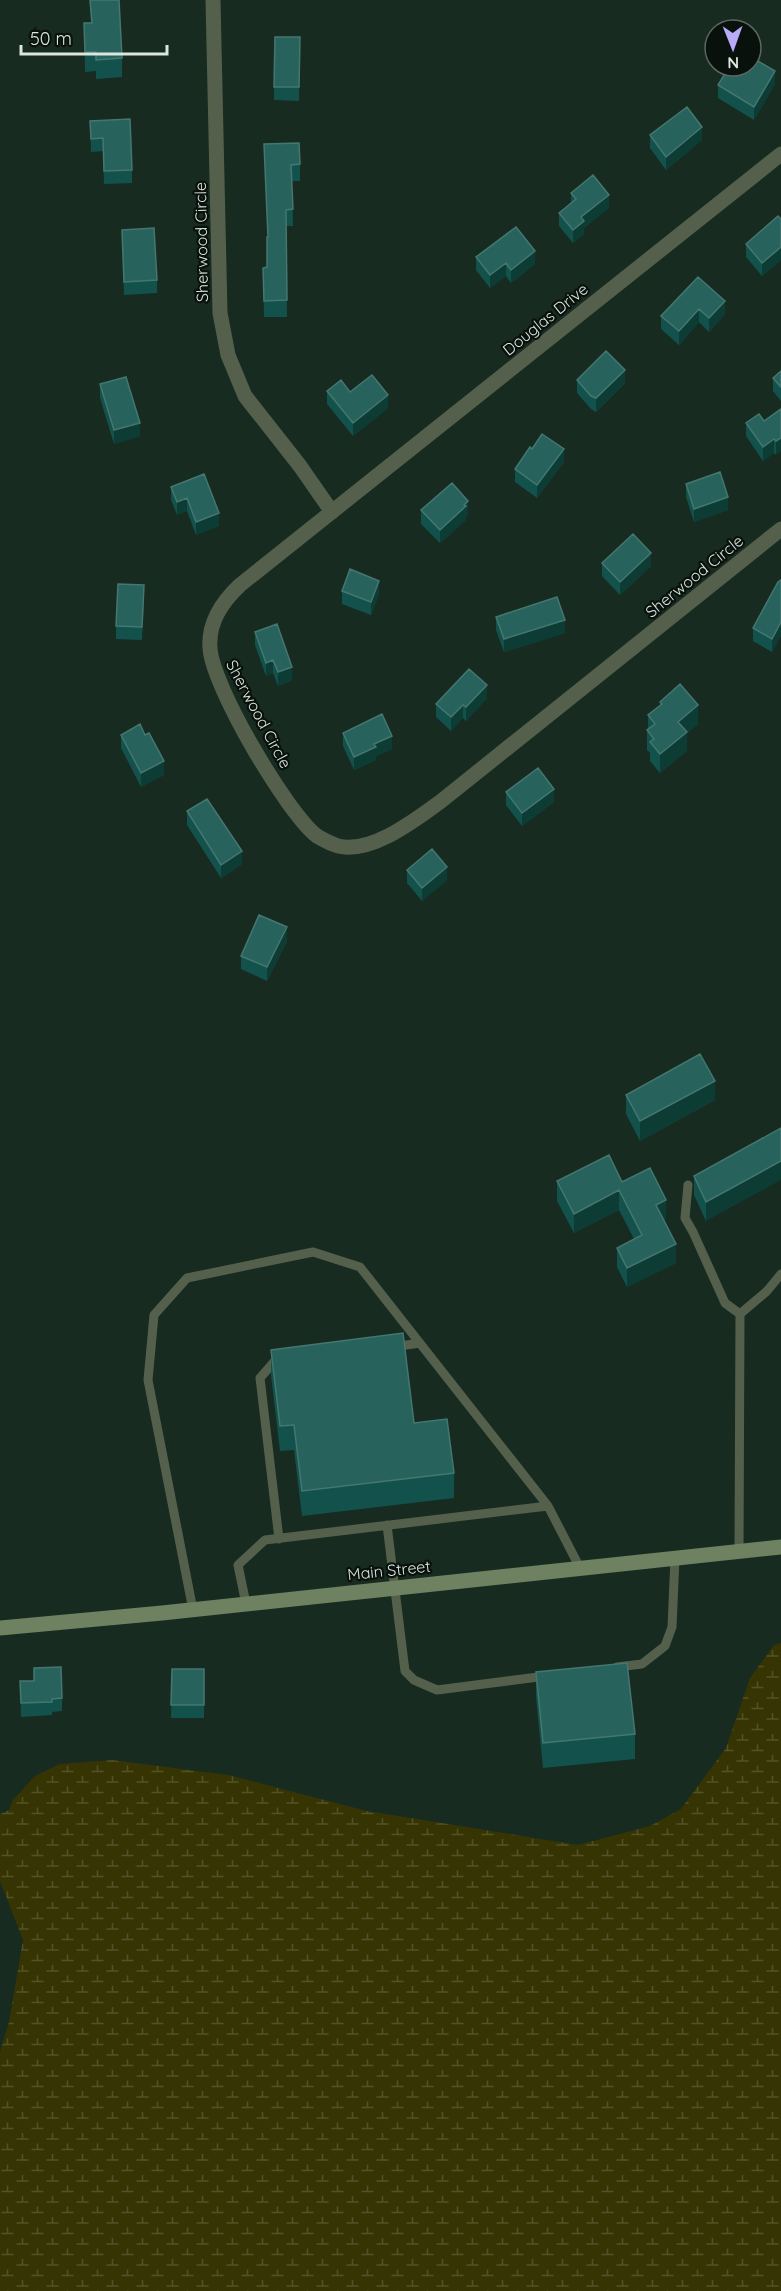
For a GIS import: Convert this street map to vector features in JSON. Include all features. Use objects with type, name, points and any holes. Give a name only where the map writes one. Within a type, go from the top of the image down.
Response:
[{"type":"main road","name":"Main Street","points":[[0,1628],[193,1610],[781,1547]]},
{"type":"street","name":"Sherwood Circle","points":[[213,0],[220,313],[228,355],[245,396],[300,466],[332,512],[240,585],[225,600],[214,620],[210,646],[212,664],[220,686],[276,784],[302,820],[317,836],[338,846],[361,846],[382,838],[422,816],[781,529]]},
{"type":"street","name":"Douglas Drive","points":[[332,512],[781,154]]},
{"type":"lane","points":[[688,1185],[685,1218],[725,1303],[740,1314]]},
{"type":"lane","points":[[193,1610],[148,1380],[154,1314],[187,1278],[312,1252],[360,1267],[548,1506],[580,1568]]},
{"type":"lane","points":[[739,1551],[740,1314],[767,1291],[781,1274]]},
{"type":"lane","points":[[386,1348],[420,1343]]},
{"type":"lane","points":[[279,1539],[260,1378],[274,1362],[296,1359]]},
{"type":"lane","points":[[246,1604],[238,1565],[265,1540],[548,1506]]},
{"type":"lane","points":[[387,1525],[405,1671],[414,1680],[437,1690],[551,1676]]},
{"type":"lane","points":[[608,1668],[642,1664],[665,1646],[672,1628],[675,1558]]},
{"type":"green space","points":[[781,1643],[781,2291],[0,2291],[0,2052],[9,2022],[23,1940],[0,1881],[0,1814],[9,1810],[13,1800],[35,1776],[60,1764],[112,1760],[228,1775],[367,1811],[578,1845],[650,1826],[681,1809],[726,1748],[750,1678],[774,1645]]},
{"type":"building","points":[[90,0],[119,0],[122,58],[96,60],[96,52],[85,52],[84,23],[92,23]]},
{"type":"building","points":[[275,37],[300,37],[299,87],[274,87]]},
{"type":"building","points":[[763,64],[775,71],[754,107],[718,85],[722,78],[763,78]]},
{"type":"building","points":[[687,107],[702,127],[666,157],[650,135]]},
{"type":"building","points":[[130,119],[132,170],[104,171],[103,138],[91,139],[90,121]]},
{"type":"building","points":[[299,143],[300,164],[291,165],[293,209],[286,210],[287,300],[264,301],[263,268],[267,267],[268,237],[264,144]]},
{"type":"building","points":[[593,175],[609,195],[581,217],[584,221],[573,230],[559,213],[576,199],[571,193]]},
{"type":"building","points":[[778,216],[781,219],[781,247],[762,263],[746,244]]},
{"type":"building","points":[[516,227],[535,251],[511,270],[506,263],[490,275],[476,257]]},
{"type":"building","points":[[154,228],[157,280],[124,282],[122,230]]},
{"type":"building","points":[[698,277],[725,301],[709,318],[699,309],[679,331],[661,316]]},
{"type":"building","points":[[606,351],[625,370],[596,398],[591,396],[577,380]]},
{"type":"building","points":[[781,371],[781,387],[773,378]]},
{"type":"building","points":[[372,375],[388,395],[353,423],[327,391],[341,380],[350,392]]},
{"type":"building","points":[[126,377],[140,423],[114,430],[100,384]]},
{"type":"building","points":[[781,409],[781,438],[776,441],[774,439],[763,447],[746,423],[759,414],[764,421]]},
{"type":"building","points":[[542,434],[564,449],[537,485],[515,469]]},
{"type":"building","points":[[720,472],[728,497],[694,509],[686,484]]},
{"type":"building","points":[[204,474],[219,513],[196,522],[187,498],[177,502],[171,487]]},
{"type":"building","points":[[452,483],[468,501],[464,505],[466,506],[440,530],[421,510]]},
{"type":"building","points":[[633,534],[651,553],[620,582],[602,563]]},
{"type":"building","points":[[350,569],[379,581],[371,602],[342,591]]},
{"type":"building","points":[[781,580],[781,622],[772,639],[753,628]]},
{"type":"building","points":[[118,584],[144,585],[142,627],[116,626]]},
{"type":"building","points":[[557,597],[565,620],[504,639],[496,617]]},
{"type":"building","points":[[277,624],[292,667],[278,672],[273,660],[266,663],[255,632]]},
{"type":"building","points":[[469,669],[487,685],[466,707],[463,705],[451,717],[436,704]]},
{"type":"building","points":[[680,684],[698,705],[678,722],[687,732],[660,754],[650,742],[654,739],[647,730],[655,724],[648,715],[662,704],[660,702]]},
{"type":"building","points":[[382,714],[392,736],[374,744],[376,747],[354,757],[343,733]]},
{"type":"building","points":[[140,724],[145,735],[149,733],[164,761],[141,773],[121,735]]},
{"type":"building","points":[[538,768],[554,789],[522,813],[506,792]]},
{"type":"building","points":[[207,799],[242,851],[221,865],[187,811]]},
{"type":"building","points":[[432,849],[447,867],[422,888],[407,870]]},
{"type":"building","points":[[259,915],[287,927],[267,967],[241,956]]},
{"type":"building","points":[[700,1054],[715,1081],[640,1121],[626,1095]]},
{"type":"building","points":[[781,1128],[781,1161],[706,1202],[694,1176]]},
{"type":"building","points":[[609,1155],[622,1182],[650,1168],[666,1200],[656,1205],[676,1244],[627,1268],[617,1248],[642,1235],[619,1190],[574,1214],[557,1181]]},
{"type":"building","points":[[403,1333],[414,1423],[447,1419],[454,1473],[302,1491],[294,1425],[280,1426],[271,1350]]},
{"type":"building","points":[[627,1663],[635,1734],[543,1743],[536,1672]]},
{"type":"building","points":[[61,1667],[62,1698],[52,1699],[52,1702],[21,1703],[20,1681],[34,1681],[34,1668]]},
{"type":"building","points":[[172,1669],[204,1669],[204,1705],[171,1705]]}]
